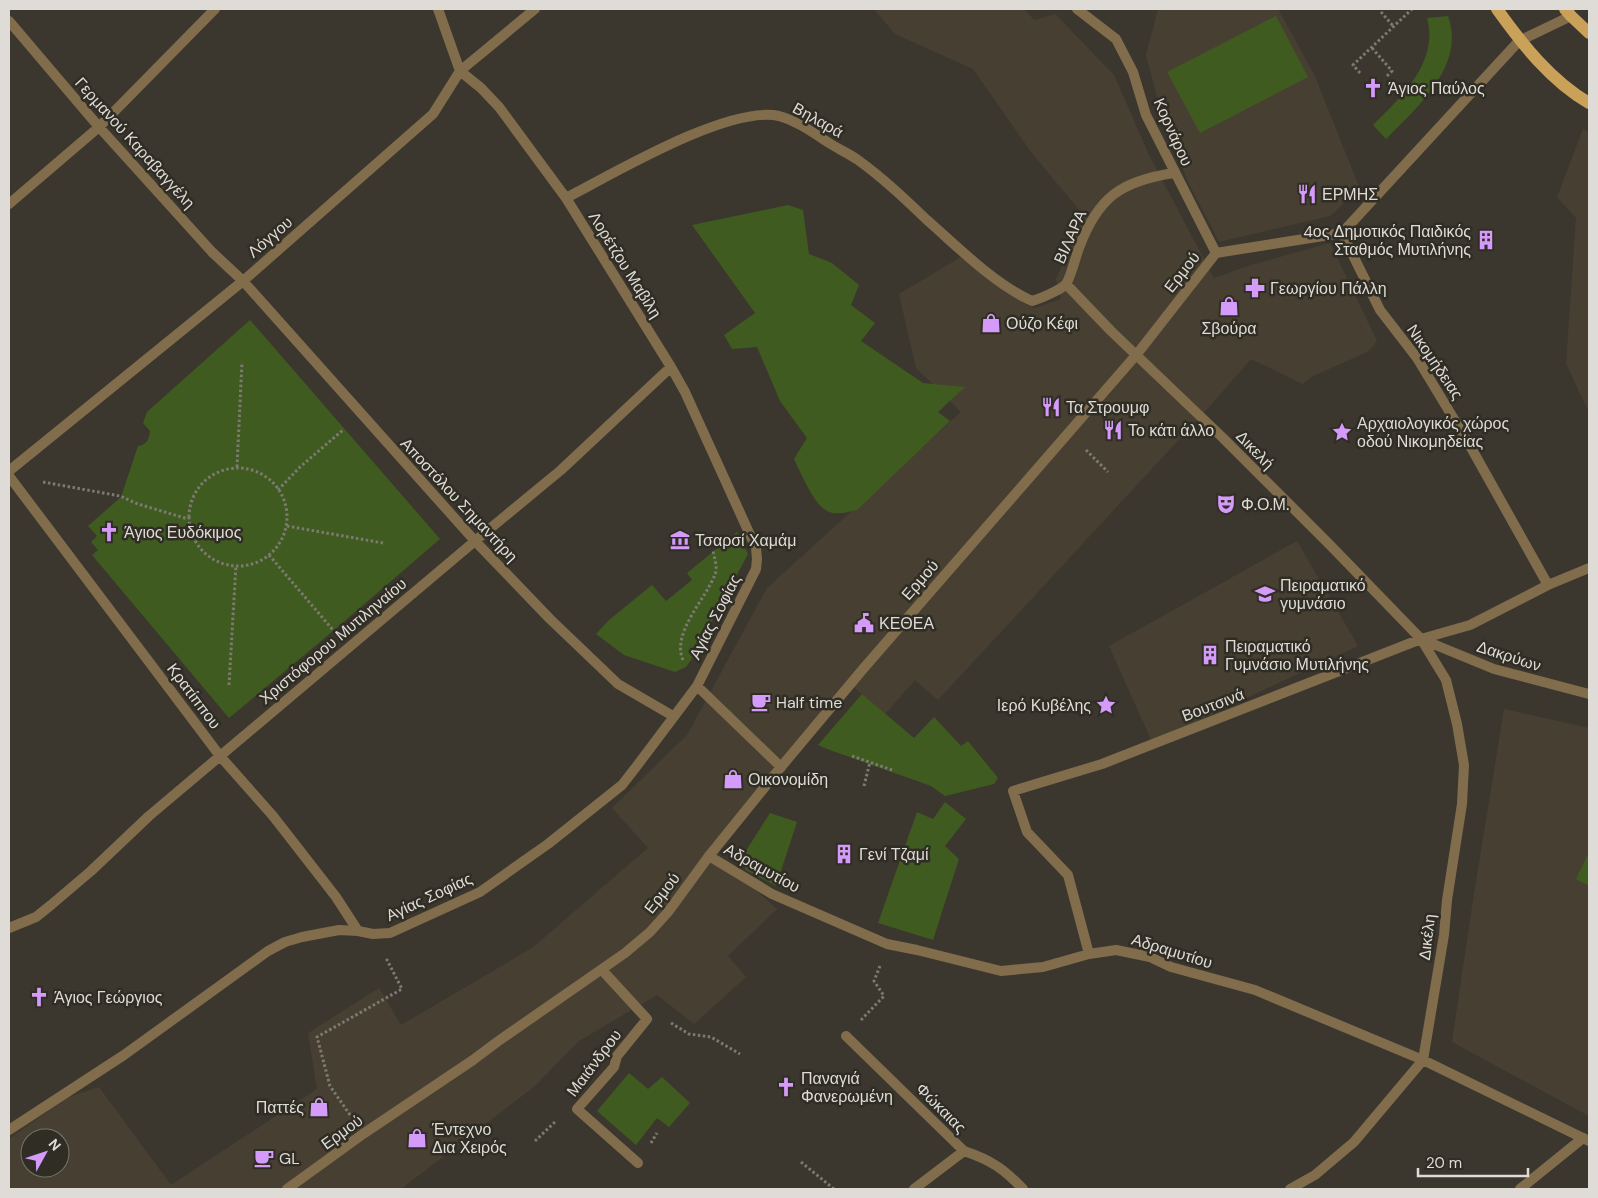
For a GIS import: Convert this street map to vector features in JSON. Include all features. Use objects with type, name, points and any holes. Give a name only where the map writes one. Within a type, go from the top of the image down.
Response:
[{"type":"main road","points":[[1497,9],[1519,41],[1564,86],[1589,103]]},
{"type":"main road","points":[[1568,12],[1589,33]]},
{"type":"street","points":[[9,204],[99,127],[215,9]]},
{"type":"street","points":[[438,9],[460,71]]},
{"type":"street","name":"Λόγγου","points":[[9,471],[243,281],[433,114],[460,71],[535,9]]},
{"type":"street","name":"Κορνάρου","points":[[1077,9],[1116,39],[1133,72],[1146,114],[1174,173],[1216,253]]},
{"type":"street","points":[[1342,233],[1519,41],[1568,12]]},
{"type":"street","name":"Γερμανού Καραβαγγέλη","points":[[9,21],[99,127],[212,252],[243,281]]},
{"type":"street","name":"Λορέτζου Μαβίλη","points":[[460,71],[482,88],[499,107],[566,198],[671,366],[686,392],[756,548],[757,558]]},
{"type":"street","name":"Βηλαρά","points":[[566,198],[654,151],[704,130],[736,120],[765,114],[780,117],[804,126],[858,160],[951,241]]},
{"type":"street","name":"ΒΙΛΑΡΑ","points":[[951,241],[992,276],[1021,297],[1032,301],[1042,298],[1066,284],[1082,239],[1101,205],[1116,192],[1130,184],[1174,173]]},
{"type":"street","name":"Ερμού","points":[[287,1189],[363,1134],[602,970],[650,932],[668,912],[709,856],[780,767],[1137,354],[1216,253],[1342,233]]},
{"type":"street","name":"Νικομήδειας","points":[[1342,233],[1380,310],[1417,358],[1469,444],[1548,585]]},
{"type":"street","name":"Αποστόλου Σημαντήρη","points":[[243,281],[475,541],[550,619],[618,684],[673,716]]},
{"type":"street","name":"Δικελή","points":[[1066,284],[1331,546],[1422,639]]},
{"type":"street","name":"Χριστόφορου Μυτιληναίου","points":[[9,928],[36,917],[51,905],[91,871],[149,816],[561,470],[671,366]]},
{"type":"street","name":"Κρατίππου","points":[[9,476],[220,756],[273,816],[336,897],[358,931]]},
{"type":"street","name":"Αγίας Σοφίας","points":[[9,1130],[124,1055],[268,951],[285,942],[320,932],[339,930],[373,934],[390,933],[480,892],[548,844],[622,785],[697,686],[751,580],[756,569],[757,558]]},
{"type":"street","name":"Βουτσινά","points":[[1089,954],[1068,876],[1027,832],[1013,791],[1102,764],[1422,639],[1470,625],[1548,585],[1589,568]]},
{"type":"street","name":"Δακρύων","points":[[1422,639],[1494,669],[1589,694]]},
{"type":"street","name":"Δικέλη","points":[[1422,639],[1446,680],[1457,724],[1464,765],[1462,804],[1447,900],[1444,935],[1423,1060]]},
{"type":"street","points":[[697,686],[780,767]]},
{"type":"street","name":"Αδραμυτίου","points":[[709,856],[772,894],[887,944],[1001,971],[1043,967],[1089,954],[1116,950],[1150,957],[1171,967],[1255,990],[1423,1060],[1586,1140]]},
{"type":"street","points":[[602,970],[647,1019]]},
{"type":"street","name":"Μαιάνδρου","points":[[638,1163],[577,1109],[614,1067],[617,1056],[647,1019]]},
{"type":"street","name":"Φώκαιας","points":[[846,1036],[964,1151],[980,1156],[999,1166],[1023,1189]]},
{"type":"street","points":[[1290,1189],[1314,1175],[1354,1142],[1423,1060]]},
{"type":"street","points":[[1520,1189],[1586,1140]]},
{"type":"street","points":[[914,1189],[964,1151]]},
{"type":"path","points":[[1360,73],[1353,65],[1412,9]]},
{"type":"path","points":[[1381,12],[1394,27]]},
{"type":"path","points":[[1372,48],[1392,71],[1387,76]]},
{"type":"path","points":[[237,467],[242,362]]},
{"type":"path","points":[[278,490],[300,467],[345,428]]},
{"type":"path","points":[[1068,432],[1108,472]]},
{"type":"path","points":[[237,467],[260,472],[278,490],[282,495],[287,510],[287,526],[281,540],[269,555],[259,561],[244,566],[228,565],[214,560],[202,550],[192,536],[188,519],[190,502],[198,487],[210,475],[226,468],[237,467]]},
{"type":"path","points":[[39,481],[120,496],[138,504],[188,519]]},
{"type":"path","points":[[287,526],[383,543]]},
{"type":"path","points":[[697,686],[686,669],[680,654],[684,630],[716,572],[713,550]]},
{"type":"path","points":[[269,555],[348,648]]},
{"type":"path","points":[[229,685],[236,565]]},
{"type":"path","points":[[852,756],[892,770]]},
{"type":"path","points":[[864,786],[870,762]]},
{"type":"path","points":[[363,1134],[330,1086],[317,1037],[402,989],[373,934]]},
{"type":"path","points":[[859,1022],[884,996],[874,981],[882,960]]},
{"type":"path","points":[[647,1019],[658,1016],[689,1034],[711,1036],[740,1054]]},
{"type":"path","points":[[801,1162],[834,1189]]},
{"type":"shaded area","points":[[874,9],[1024,9],[1034,20],[1055,14],[1114,75],[1149,155],[1214,278],[1251,265],[1330,243],[1377,341],[1365,353],[1311,377],[1303,384],[1251,359],[1210,406],[938,700],[915,680],[885,714],[848,682],[704,854],[738,874],[777,909],[728,956],[746,977],[694,1024],[657,995],[579,1041],[535,1086],[401,1189],[9,1189],[9,1139],[20,1131],[20,1178],[70,1178],[70,1128],[24,1128],[66,1098],[99,1087],[171,1185],[317,1089],[308,1033],[379,988],[401,1025],[532,948],[648,848],[612,808],[687,735],[767,588],[961,412],[916,368],[899,294],[961,257],[1023,303],[1035,308],[1061,299],[1056,279],[1084,216],[1031,152],[973,69],[895,34]]},
{"type":"shaded area","points":[[1158,9],[1278,9],[1314,74],[1360,189],[1330,216],[1219,242],[1188,182],[1161,112],[1146,55]]},
{"type":"shaded area","points":[[1583,129],[1589,132],[1589,412],[1566,364],[1576,218],[1557,197]]},
{"type":"shaded area","name":"Πειραματικό γυμνάσιο","points":[[1297,541],[1358,646],[1152,742],[1109,646]]},
{"type":"shaded area","points":[[1504,709],[1589,728],[1589,1116],[1452,1042]]},
{"type":"green space","points":[[1276,16],[1308,77],[1200,133],[1167,72]]},
{"type":"green space","points":[[1448,16],[1452,34],[1450,52],[1444,68],[1424,99],[1386,139],[1373,125],[1406,90],[1423,64],[1428,49],[1427,18]]},
{"type":"green space","points":[[788,205],[803,210],[809,254],[832,263],[859,285],[851,305],[875,323],[861,341],[923,383],[965,387],[938,412],[950,421],[857,510],[839,513],[829,512],[823,509],[808,488],[794,459],[807,438],[780,401],[757,347],[732,349],[724,335],[755,313],[692,225]]},
{"type":"green space","points":[[250,320],[440,539],[229,718],[92,555],[98,550],[91,542],[97,536],[88,526],[121,497],[138,446],[145,443],[149,437],[150,431],[143,423],[147,412]]},
{"type":"green space","points":[[737,532],[748,554],[686,667],[675,672],[624,655],[596,634],[609,620],[652,585],[666,601],[692,580],[687,573]]},
{"type":"green space","points":[[862,694],[914,738],[934,717],[961,746],[968,741],[998,778],[994,784],[945,796],[931,786],[818,745]]},
{"type":"green space","points":[[945,802],[966,819],[945,846],[959,859],[933,940],[878,923],[917,812],[933,819]]},
{"type":"green space","points":[[770,813],[797,822],[776,886],[746,870],[740,860]]},
{"type":"green space","points":[[1589,852],[1589,886],[1576,879]]},
{"type":"green space","points":[[629,1073],[648,1089],[662,1077],[690,1103],[669,1127],[657,1118],[636,1145],[597,1111]]},
{"type":"place","name":"Άγιος Παύλος","points":[[1373,88]]},
{"type":"place","name":"ΕΡΜΗΣ","points":[[1307,194]]},
{"type":"place","name":"4ος Δημοτικός Παιδικός Σταθμός Μυτιλήνης","points":[[1486,240]]},
{"type":"place","name":"Γεωργίου Πάλλη","points":[[1255,288]]},
{"type":"place","name":"Σβούρα","points":[[1229,306]]},
{"type":"place","name":"Ούζο Κέφι","points":[[991,323]]},
{"type":"place","name":"Τα Στρουμφ","points":[[1051,407]]},
{"type":"place","name":"Το κάτι άλλο","points":[[1113,430]]},
{"type":"place","name":"Αρχαιολογικός χώρος οδού Νικομηδείας","points":[[1342,432]]},
{"type":"place","name":"Φ.Ο.Μ.","points":[[1226,504]]},
{"type":"place","name":"Άγιος Ευδόκιμος","points":[[109,532]]},
{"type":"place","name":"Τσαρσί Χαμάμ","points":[[680,540]]},
{"type":"place","name":"Πειραματικό γυμνάσιο","points":[[1265,594]]},
{"type":"place","name":"ΚΕΘΕΑ","points":[[864,623]]},
{"type":"place","name":"Πειραματικό Γυμνάσιο Μυτιλήνης","points":[[1210,655]]},
{"type":"place","name":"Half time","points":[[761,702]]},
{"type":"place","name":"Ιερό Κυβέλης","points":[[1106,705]]},
{"type":"place","name":"Οικονομίδη","points":[[733,779]]},
{"type":"place","name":"Γενί Τζαμί","points":[[844,854]]},
{"type":"place","name":"Άγιος Γεώργιος","points":[[39,997]]},
{"type":"place","name":"Παναγιά Φανερωμένη","points":[[786,1087]]},
{"type":"place","name":"Παττές","points":[[319,1107]]},
{"type":"place","name":"Έντεχνο Δια Χειρός","points":[[417,1138]]},
{"type":"place","name":"GL","points":[[264,1158]]}]
